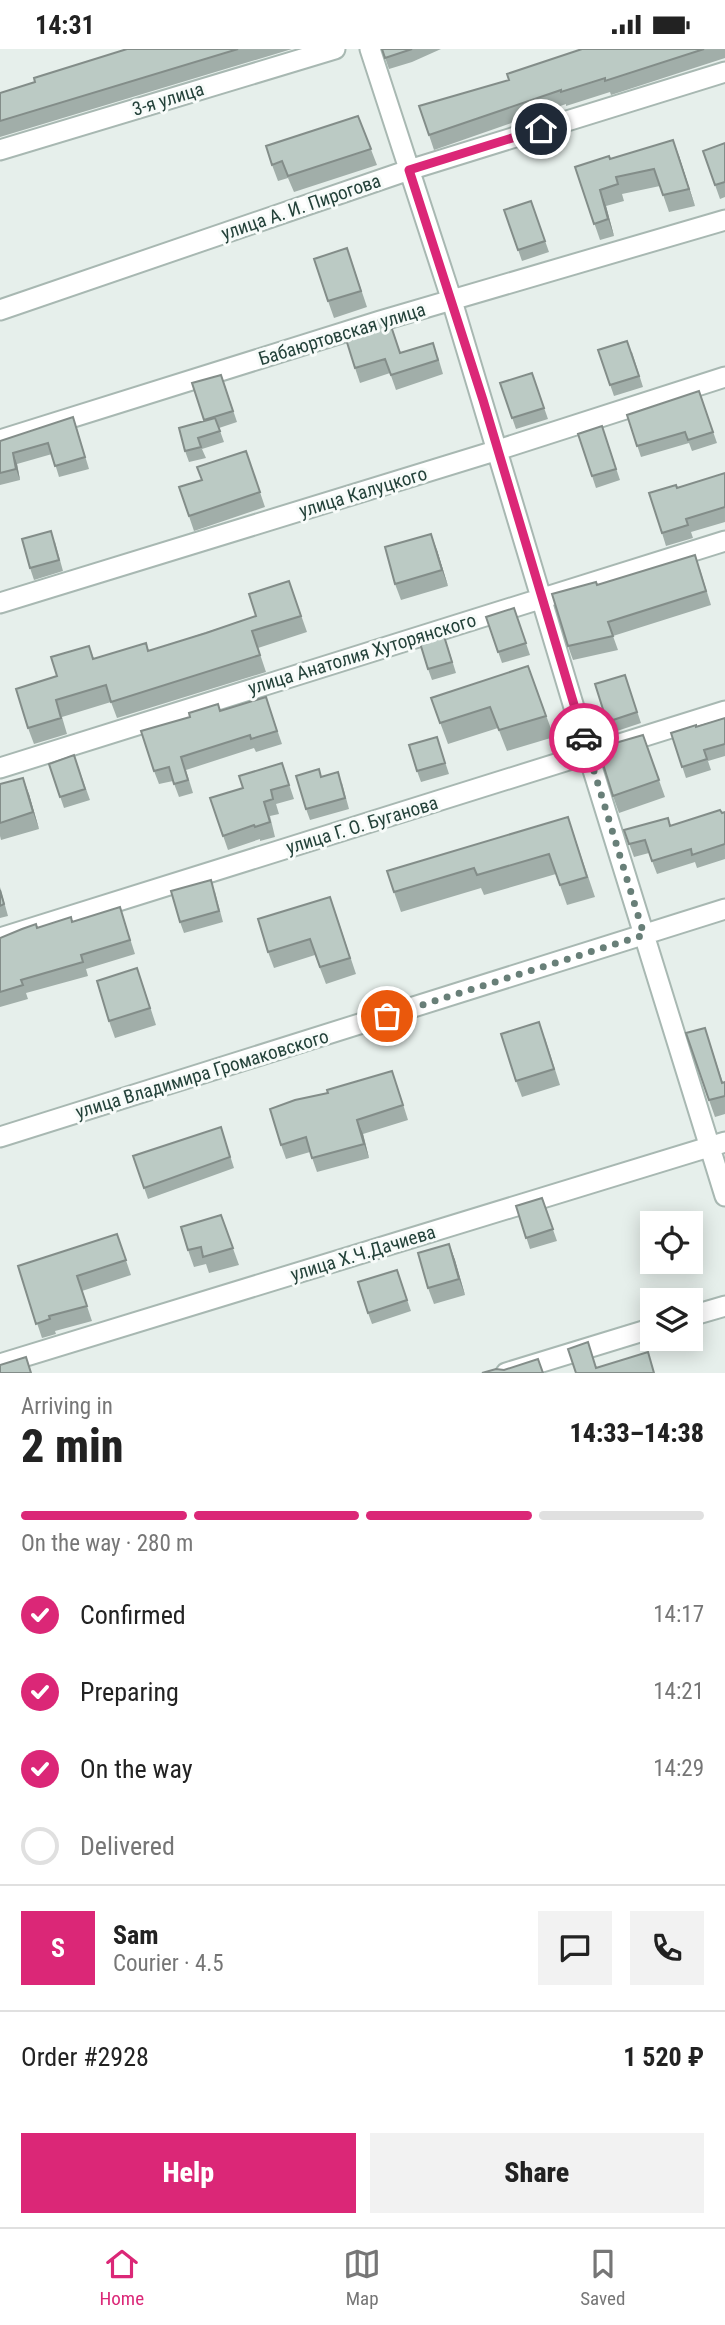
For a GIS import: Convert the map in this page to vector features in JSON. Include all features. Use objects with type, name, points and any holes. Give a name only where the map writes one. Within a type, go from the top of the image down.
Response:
[{"type":"street","name":"3-я улица","points":[[0,150],[335,49]]},
{"type":"street","points":[[370,49],[452,301],[644,935],[717,1144],[725,1196]]},
{"type":"street","name":"улица А. И. Пирогова","points":[[0,310],[409,170],[725,72]]},
{"type":"street","name":"Бабаюртовская улица","points":[[0,440],[452,301],[725,221]]},
{"type":"street","name":"улица Калуцкого","points":[[0,603],[498,450],[725,377]]},
{"type":"street","name":"улица Анатолия Хуторянского","points":[[0,768],[725,541]]},
{"type":"street","name":"улица Г. О. Буганова","points":[[0,939],[725,711]]},
{"type":"street","name":"улица Владимира Громаковского","points":[[0,1137],[725,909]]},
{"type":"street","name":"улица Х.Ч.Дачиева","points":[[0,1364],[717,1144]]},
{"type":"street","points":[[703,1312],[725,1306]]},
{"type":"street","points":[[506,1373],[640,1332]]},
{"type":"building","points":[[127,49],[238,49],[0,121],[0,93],[35,82],[34,78]]},
{"type":"building","points":[[382,49],[412,49],[385,58]]},
{"type":"building","points":[[582,49],[704,49],[605,81],[605,78],[561,90],[429,135],[419,106],[509,80],[507,74]]},
{"type":"building","points":[[358,116],[371,149],[288,176],[282,161],[272,165],[266,146]]},
{"type":"building","points":[[673,140],[689,189],[663,195],[654,169],[616,177],[618,184],[600,190],[608,219],[594,224],[575,167]]},
{"type":"building","points":[[725,143],[725,182],[715,185],[703,151]]},
{"type":"building","points":[[531,201],[545,241],[518,250],[504,210]]},
{"type":"building","points":[[347,248],[361,291],[328,301],[314,259]]},
{"type":"building","points":[[388,317],[400,353],[433,343],[438,360],[391,375],[385,359],[355,368],[345,336],[373,327],[371,322]]},
{"type":"building","points":[[627,341],[639,376],[610,385],[598,350]]},
{"type":"building","points":[[532,373],[544,408],[512,418],[500,383]]},
{"type":"building","points":[[221,375],[233,411],[204,420],[192,383]]},
{"type":"building","points":[[699,391],[713,432],[688,440],[685,432],[637,446],[627,415]]},
{"type":"building","points":[[73,417],[85,457],[55,466],[48,443],[13,453],[16,469],[0,473],[0,441]]},
{"type":"building","points":[[215,418],[220,431],[198,438],[201,447],[185,451],[179,428]]},
{"type":"building","points":[[602,426],[616,469],[592,476],[578,434]]},
{"type":"building","points":[[246,451],[260,492],[189,516],[179,487],[202,480],[197,467]]},
{"type":"building","points":[[725,473],[725,507],[686,519],[688,525],[662,533],[649,493],[676,485],[677,488]]},
{"type":"building","points":[[51,531],[59,560],[30,568],[22,539]]},
{"type":"building","points":[[431,534],[442,570],[395,584],[385,547]]},
{"type":"building","points":[[695,555],[706,591],[608,622],[613,636],[568,646],[552,594],[596,582],[597,585]]},
{"type":"building","points":[[289,581],[301,616],[252,631],[260,655],[111,702],[106,685],[56,700],[61,718],[28,728],[16,689],[57,676],[51,657],[89,646],[93,659],[146,643],[148,651],[206,633],[256,616],[249,594]]},
{"type":"building","points":[[514,608],[526,643],[498,652],[486,617]]},
{"type":"building","points":[[444,636],[452,662],[428,669],[420,643]]},
{"type":"building","points":[[528,666],[546,716],[499,730],[490,707],[440,723],[431,698]]},
{"type":"building","points":[[625,675],[637,712],[607,722],[595,684]]},
{"type":"building","points":[[266,697],[277,731],[251,739],[250,735],[181,757],[188,780],[174,784],[169,767],[154,771],[141,731],[190,717],[189,713],[218,704],[220,711]]},
{"type":"building","points":[[725,718],[725,744],[704,750],[707,759],[682,767],[671,733]]},
{"type":"building","points":[[643,735],[659,780],[613,796],[598,748]]},
{"type":"building","points":[[437,737],[445,763],[417,771],[409,745]]},
{"type":"building","points":[[74,755],[85,789],[60,797],[49,764]]},
{"type":"building","points":[[282,763],[289,785],[271,790],[273,799],[264,802],[270,822],[223,836],[210,798],[243,788],[239,776]]},
{"type":"building","points":[[319,769],[321,777],[338,772],[345,798],[306,809],[296,776]]},
{"type":"building","points":[[23,778],[33,812],[0,823],[0,784]]},
{"type":"building","points":[[720,810],[725,812],[725,844],[692,855],[691,849],[652,861],[645,840],[629,844],[624,830],[668,818],[670,826]]},
{"type":"building","points":[[568,817],[587,877],[560,885],[549,854],[477,875],[474,868],[394,892],[387,871]]},
{"type":"building","points":[[211,880],[219,911],[180,922],[171,891]]},
{"type":"building","points":[[0,890],[4,904],[0,906]]},
{"type":"building","points":[[330,897],[350,958],[320,967],[310,939],[268,952],[258,919]]},
{"type":"building","points":[[120,907],[130,940],[81,955],[83,962],[21,980],[23,985],[0,992],[0,938],[36,924],[37,928],[71,917],[72,922]]},
{"type":"building","points":[[137,968],[150,1008],[109,1021],[97,981]]},
{"type":"building","points":[[539,1022],[554,1069],[516,1081],[501,1034]]},
{"type":"building","points":[[705,1028],[722,1083],[725,1082],[725,1096],[709,1100],[686,1033]]},
{"type":"building","points":[[392,1071],[403,1105],[357,1120],[364,1144],[312,1158],[306,1137],[281,1145],[270,1109]]},
{"type":"building","points":[[221,1127],[230,1157],[144,1188],[133,1156]]},
{"type":"building","points":[[542,1198],[553,1229],[526,1238],[516,1206]]},
{"type":"building","points":[[221,1215],[233,1248],[203,1257],[201,1247],[188,1250],[181,1227]]},
{"type":"building","points":[[117,1234],[126,1260],[77,1276],[87,1306],[49,1316],[50,1319],[36,1324],[18,1266]]},
{"type":"building","points":[[449,1244],[459,1279],[428,1288],[418,1253]]},
{"type":"building","points":[[397,1270],[407,1300],[368,1313],[358,1282]]},
{"type":"building","points":[[588,1342],[596,1368],[648,1352],[654,1373],[576,1373],[568,1349]]},
{"type":"building","points":[[26,1357],[31,1373],[0,1373],[0,1365]]},
{"type":"building","points":[[538,1359],[543,1373],[482,1373],[504,1370]]},
{"type":"way so far","points":[[387,1016],[644,935],[584,738]]},
{"type":"route","points":[[541,129],[409,170],[483,400],[584,738]]}]
